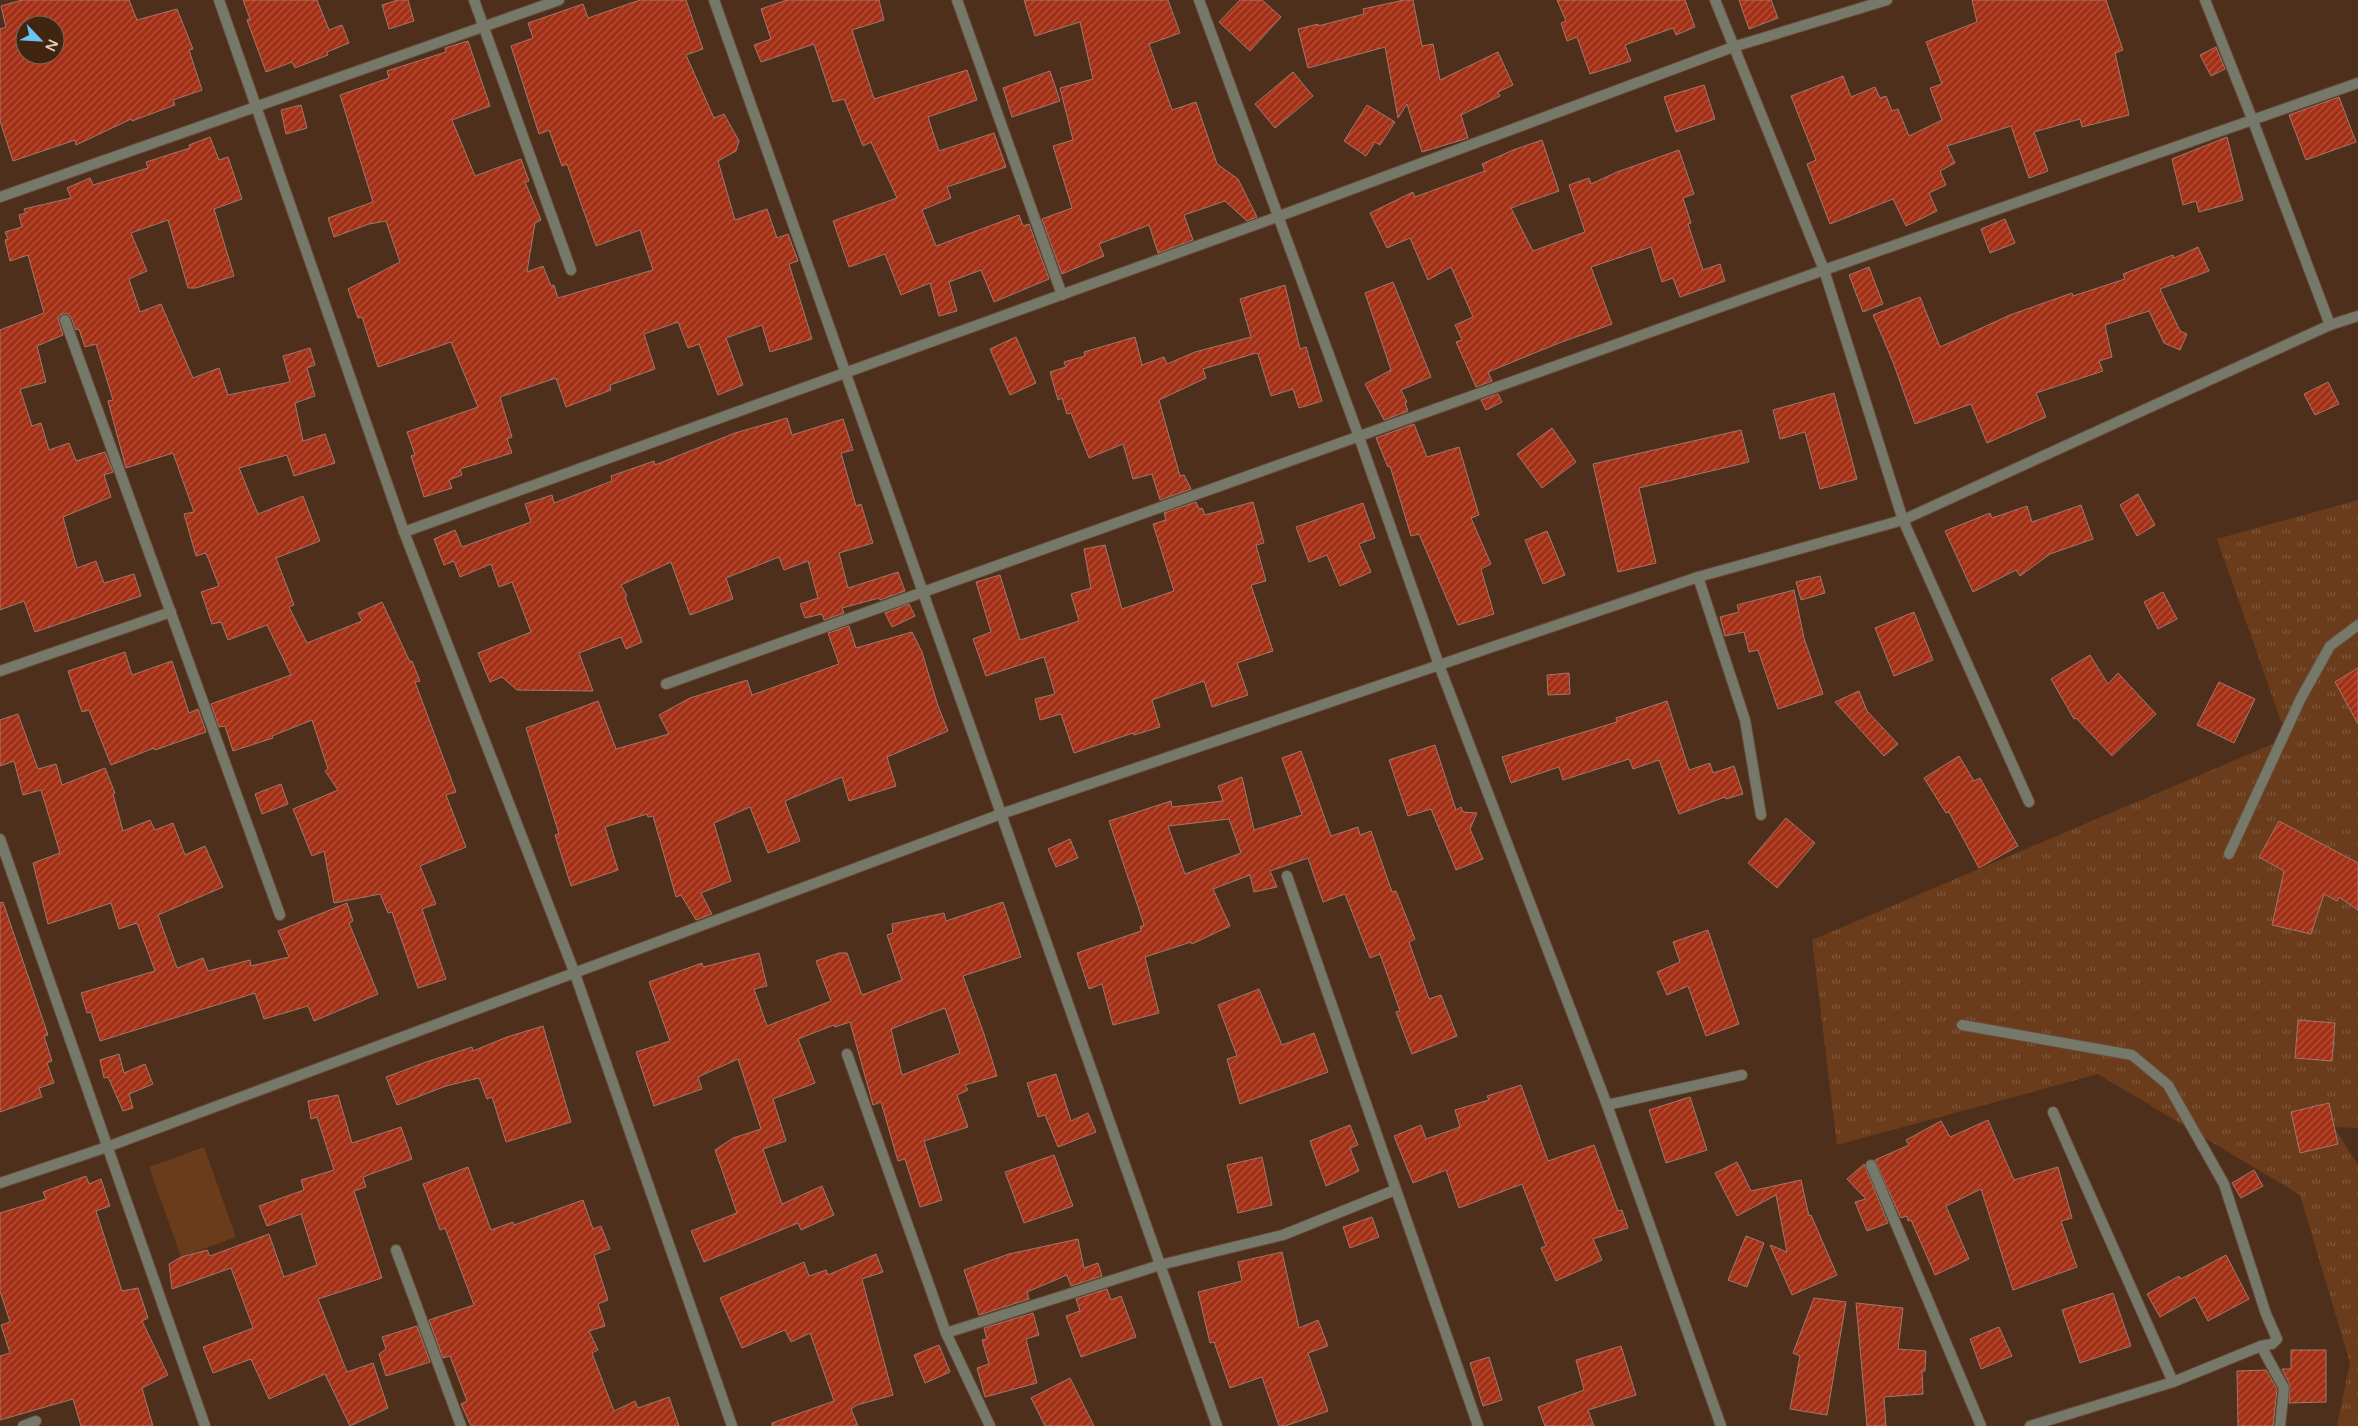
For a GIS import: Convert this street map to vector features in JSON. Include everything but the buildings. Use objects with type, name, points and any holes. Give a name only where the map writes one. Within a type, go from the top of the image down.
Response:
[{"type":"street","points":[[219,0],[254,107],[404,532],[574,974],[732,1426]]},
{"type":"street","points":[[474,0],[571,270]]},
{"type":"street","points":[[0,197],[559,0]]},
{"type":"street","points":[[714,0],[1217,1426]]},
{"type":"street","points":[[956,0],[1062,295]]},
{"type":"street","points":[[1199,0],[1359,437],[1439,665],[1607,1105],[1721,1426]]},
{"type":"street","points":[[1715,0],[1824,270],[1903,520],[2029,802]]},
{"type":"street","points":[[404,532],[1277,217],[1733,48],[1886,0]]},
{"type":"street","points":[[2205,0],[2254,121],[2330,325]]},
{"type":"street","points":[[666,684],[1824,270],[2358,83]]},
{"type":"street","points":[[0,1183],[107,1147],[1001,814],[1698,577],[1903,520],[2330,325],[2358,316]]},
{"type":"street","points":[[65,320],[280,915]]},
{"type":"street","points":[[1698,577],[1745,720],[1761,815]]},
{"type":"street","points":[[0,671],[171,612]]},
{"type":"street","points":[[2229,854],[2302,698],[2330,646],[2358,624]]},
{"type":"street","points":[[0,839],[205,1426]]},
{"type":"street","points":[[1287,876],[1478,1426]]},
{"type":"street","points":[[1962,1026],[2132,1055],[2168,1085],[2224,1184],[2266,1314],[2277,1339],[2272,1344],[2261,1346],[2173,1382],[2030,1426]]},
{"type":"street","points":[[847,1054],[946,1333],[990,1426]]},
{"type":"street","points":[[1607,1105],[1742,1075]]},
{"type":"street","points":[[2053,1112],[2173,1382]]},
{"type":"street","points":[[1871,1165],[1981,1426]]},
{"type":"street","points":[[946,1333],[1160,1265],[1282,1235],[1395,1190]]},
{"type":"street","points":[[396,1250],[461,1426]]},
{"type":"street","points":[[2261,1346],[2284,1388],[2280,1426]]},
{"type":"street","points":[[23,1426],[36,1421]]},
{"type":"green space","points":[[2358,500],[2358,1128],[2334,1127],[2358,1165],[2358,1426],[2337,1426],[2350,1363],[2300,1195],[2098,1074],[1837,1145],[1812,940],[2287,738],[2217,539]]},
{"type":"green space","points":[[204,1147],[236,1237],[181,1257],[149,1167]]}]
